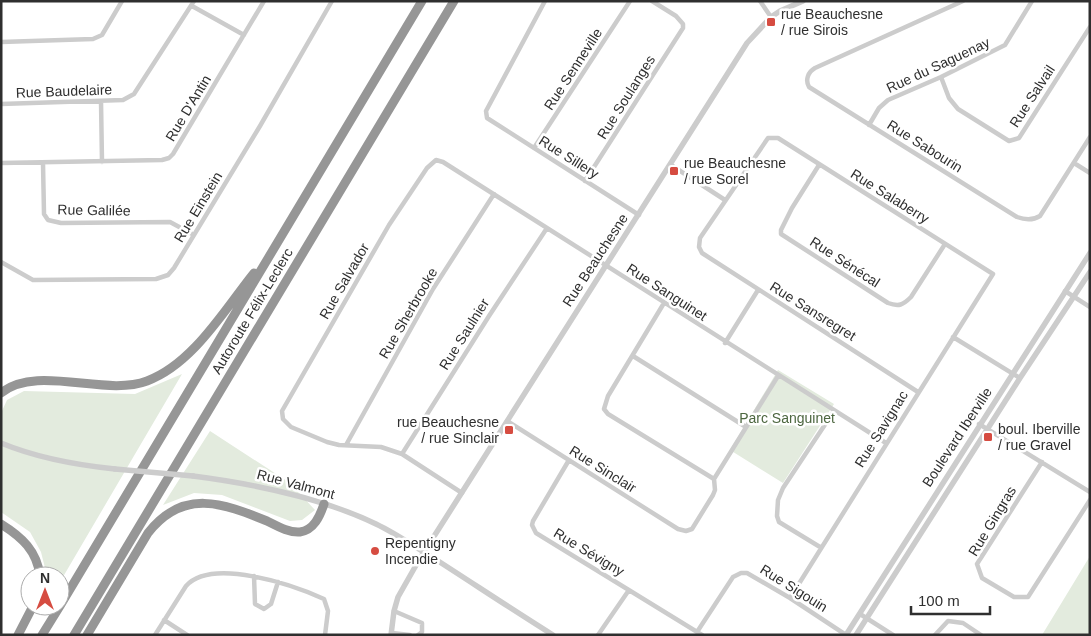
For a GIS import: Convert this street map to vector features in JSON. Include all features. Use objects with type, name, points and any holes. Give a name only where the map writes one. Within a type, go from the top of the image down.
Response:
[{"type":"highway","name":"Autoroute Félix-Leclerc","points":[[70,589],[422,1]]},
{"type":"highway","name":"Autoroute Félix-Leclerc","points":[[74,635],[454,1]]},
{"type":"highway","points":[[1,392],[13,385],[26,381],[124,385],[143,382],[158,376],[183,358],[201,340],[276,245]]},
{"type":"highway","points":[[86,635],[145,537],[159,521],[171,513],[195,504],[217,504],[238,509],[288,530],[300,532],[308,529],[315,523],[324,504]]},
{"type":"highway","points":[[1,524],[27,543],[35,557],[37,566]]},
{"type":"highway","points":[[18,635],[28,616]]},
{"type":"highway","name":"Autoroute Félix-Leclerc","points":[[42,635],[54,616]]},
{"type":"street","points":[[1,42],[93,39],[102,35],[122,1]]},
{"type":"street","name":"Rue D'Antin","points":[[1,163],[102,162],[162,160],[169,158],[264,1]]},
{"type":"street","name":"Rue Einstein","points":[[1,262],[33,280],[156,279],[168,276],[260,126],[332,1]]},
{"type":"street","name":"Rue Sillery","points":[[545,1],[486,111],[487,118],[639,215]]},
{"type":"street","name":"Rue Senneville","points":[[534,148],[630,1]]},
{"type":"street","name":"Rue Soulanges","points":[[586,181],[683,28],[684,24],[676,16],[652,1]]},
{"type":"street","points":[[760,1],[771,17]]},
{"type":"street","name":"Rue Beauchesne","points":[[392,634],[394,611],[401,591],[747,43],[771,17],[804,1]]},
{"type":"street","points":[[950,4],[964,1]]},
{"type":"street","name":"Rue du Saguenay","points":[[870,125],[884,103],[1005,45],[1030,2]]},
{"type":"street","points":[[193,4],[244,35]]},
{"type":"street","name":"Rue Baudelaire","points":[[1,104],[123,100],[134,94],[193,4]]},
{"type":"street","name":"Rue Sabourin","points":[[950,4],[810,70],[808,75],[809,87],[1017,217],[1033,220],[1040,216],[1074,163]]},
{"type":"street","name":"Rue Salvail","points":[[941,77],[951,103],[958,109],[1009,140],[1019,138],[1090,27]]},
{"type":"street","points":[[1085,35],[1090,39]]},
{"type":"street","points":[[101,101],[102,162]]},
{"type":"street","name":"Rue Salaberry","points":[[725,200],[765,140],[775,138],[993,274]]},
{"type":"street","points":[[1090,138],[1074,163],[1090,173]]},
{"type":"street","name":"Rue Sanguinet","points":[[436,160],[443,162],[494,194],[886,444]]},
{"type":"street","name":"Rue Salvador","points":[[346,445],[339,445],[313,437],[291,427],[283,419],[282,411],[389,225],[427,168],[436,160]]},
{"type":"street","name":"Rue Galilée","points":[[43,163],[44,214],[48,220],[61,223],[170,222],[194,235]]},
{"type":"street","points":[[671,165],[725,200]]},
{"type":"street","name":"Rue Sénécal","points":[[819,165],[792,208],[781,230],[781,234],[888,303],[896,306],[904,304],[911,297],[945,244]]},
{"type":"street","name":"Rue Sherbrooke","points":[[346,445],[433,289],[494,194]]},
{"type":"street","name":"Rue Sansregret","points":[[725,200],[700,238],[699,247],[706,257],[918,392]]},
{"type":"street","name":"Rue Saulnier","points":[[402,454],[547,228]]},
{"type":"street","name":"Boulevard Iberville","points":[[846,635],[1090,253]]},
{"type":"street","name":"Boulevard Iberville","points":[[856,635],[987,428],[1090,272]]},
{"type":"street","name":"Rue Savignac","points":[[790,598],[820,547],[993,274]]},
{"type":"street","points":[[725,342],[758,290]]},
{"type":"street","points":[[1066,291],[1090,306]]},
{"type":"street","points":[[664,304],[608,396],[604,409],[608,414],[714,479],[778,376]]},
{"type":"street","points":[[953,337],[1020,378]]},
{"type":"street","points":[[633,356],[746,427]]},
{"type":"street","points":[[820,547],[779,522],[777,516],[778,500],[790,477],[834,411]]},
{"type":"street","name":"Rue Sinclair","points":[[507,421],[678,529],[692,529],[713,495],[715,490],[714,479]]},
{"type":"street","points":[[979,424],[1090,492]]},
{"type":"street","name":"Rue Valmont","points":[[1,443],[60,461],[115,469],[193,476],[262,487],[324,504],[371,522],[425,552],[553,635]]},
{"type":"street","points":[[346,445],[381,447],[402,454],[462,493]]},
{"type":"street","name":"Rue Sévigny","points":[[569,460],[533,521],[532,525],[536,533],[700,633]]},
{"type":"street","name":"Rue Gingras","points":[[1042,462],[977,564],[982,578],[1014,597],[1028,597],[1090,500]]},
{"type":"street","name":"Rue Sigouin","points":[[700,633],[732,577],[741,573],[748,573],[846,635]]},
{"type":"street","points":[[155,635],[192,579],[208,575],[231,574],[254,576],[278,582],[324,599],[328,611],[325,635]]},
{"type":"street","points":[[254,576],[255,604],[264,609],[271,604],[278,582]]},
{"type":"street","points":[[598,635],[629,590]]},
{"type":"street","points":[[394,611],[422,623],[422,632],[418,635]]},
{"type":"street","points":[[860,614],[893,635]]},
{"type":"street","points":[[164,620],[187,635]]},
{"type":"street","points":[[935,635],[948,622],[963,623],[981,635]]},
{"type":"street","points":[[392,634],[410,635]]},
{"type":"green space","name":"Parc Sanguinet","points":[[778,370],[834,404],[783,483],[730,450]]},
{"type":"green space","points":[[182,374],[69,566],[44,566],[41,552],[30,532],[1,512],[1,413],[7,400],[24,391],[135,394]]},
{"type":"green space","points":[[210,431],[290,483],[315,510],[302,520],[290,521],[222,495],[194,493],[163,505]]},
{"type":"green space","points":[[1090,556],[1090,635],[1042,635]]},
{"type":"place","name":"rue Beauchesne / rue Sirois","points":[[771,22]]},
{"type":"place","name":"rue Beauchesne / rue Sorel","points":[[674,171]]},
{"type":"place","name":"rue Beauchesne / rue Sinclair","points":[[509,430]]},
{"type":"place","name":"boul. Iberville / rue Gravel","points":[[988,437]]},
{"type":"place","name":"Repentigny Incendie","points":[[375,551]]}]
